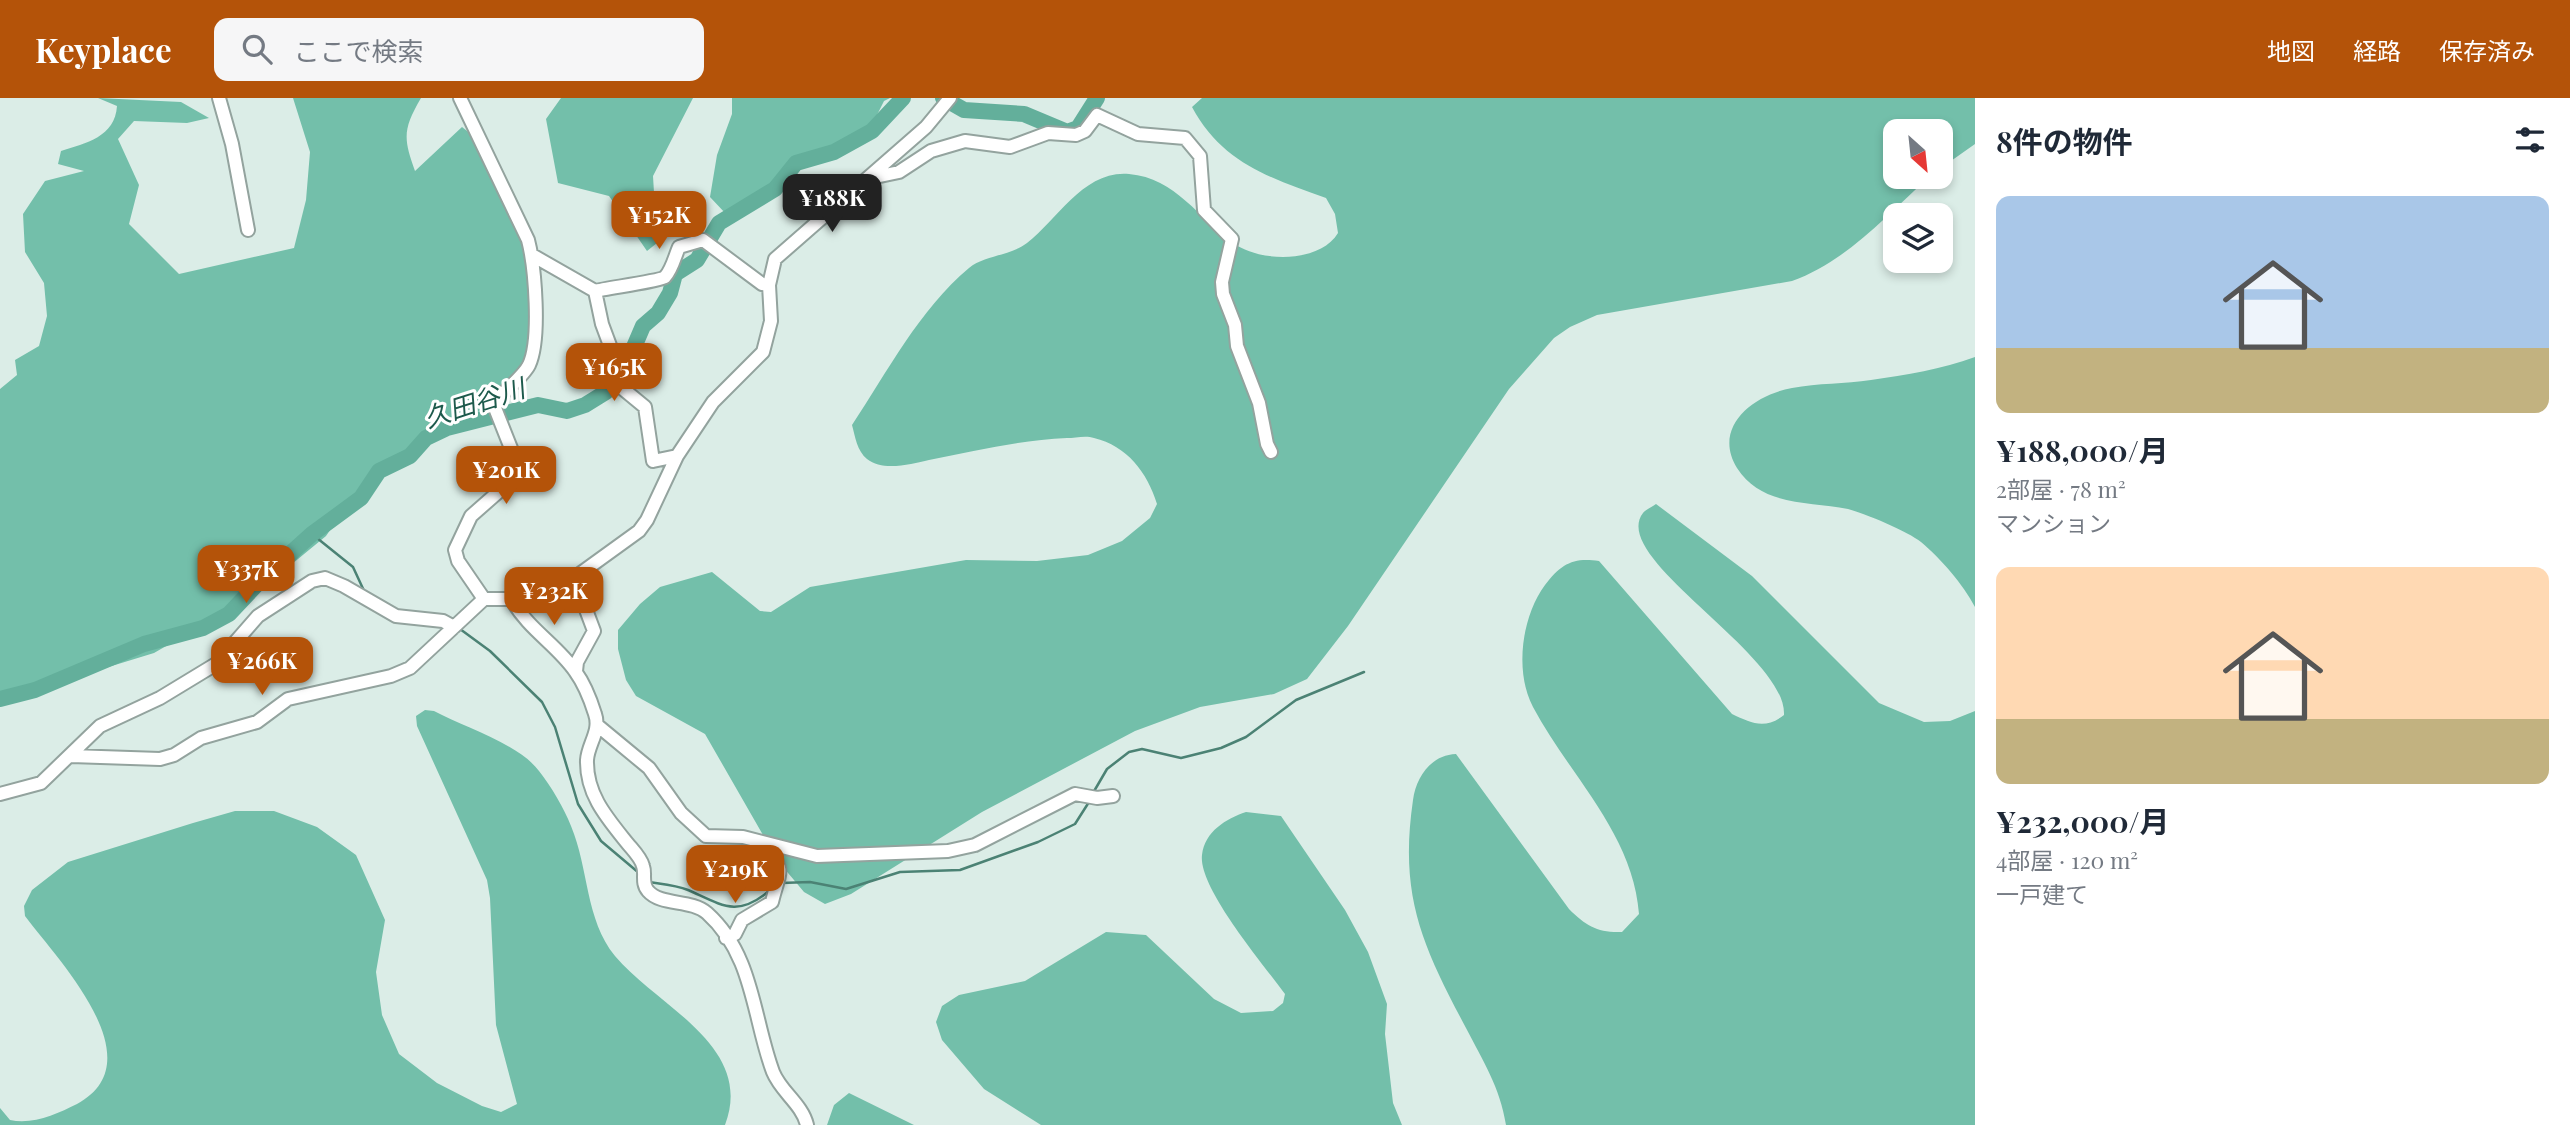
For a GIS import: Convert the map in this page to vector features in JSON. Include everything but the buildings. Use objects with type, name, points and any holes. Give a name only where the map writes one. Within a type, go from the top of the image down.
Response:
[{"type":"street","points":[[219,98],[232,144],[247,230]]},
{"type":"street","points":[[460,98],[528,240],[531,255],[534,345],[528,366],[496,401],[495,408],[518,466],[515,475],[471,516],[455,550],[458,561],[484,598]]},
{"type":"street","points":[[71,756],[160,759],[174,755],[201,738],[257,722],[288,699],[309,692],[340,690],[410,668],[484,598],[512,600],[586,571],[639,531],[647,520],[677,456],[713,402],[763,352],[771,321],[769,285],[775,259],[926,128],[948,101]]},
{"type":"street","points":[[876,173],[880,176],[899,172],[931,151],[965,141],[1010,147],[1048,133],[1076,135],[1085,131],[1097,115],[1138,134],[1185,138],[1200,156],[1204,210],[1232,239],[1222,282],[1223,294],[1235,325],[1237,346],[1259,403],[1271,452]]},
{"type":"street","points":[[531,255],[595,291],[635,282],[658,281],[667,275],[679,247],[690,241],[703,240],[762,284],[769,285]]},
{"type":"street","points":[[595,291],[602,324],[615,359],[610,368],[611,379],[645,407],[653,461],[677,456]]},
{"type":"street","points":[[576,671],[577,662],[594,631],[584,607],[586,571]]},
{"type":"street","points":[[0,794],[41,783],[100,726],[160,698],[216,664],[258,616],[312,581],[325,578],[396,616],[443,621],[454,627]]},
{"type":"street","points":[[512,600],[519,614],[576,671],[597,725],[649,768],[694,827],[717,838],[743,837],[817,856],[948,851],[975,845],[1075,793],[1097,798],[1112,796]]},
{"type":"street","points":[[597,725],[587,760],[595,800],[639,859],[648,891],[706,912],[726,938],[753,993],[773,1071],[797,1104],[807,1125]]},
{"type":"street","points":[[726,938],[735,934],[742,920],[772,902],[781,868],[778,859],[762,849],[763,844]]},
{"type":"green space","points":[[98,98],[181,102],[209,118],[187,123],[134,121],[118,139],[139,185],[129,224],[179,274],[294,248],[306,200],[310,152],[293,98],[421,98],[407,134],[408,150],[415,171],[462,127],[476,138],[522,244],[534,289],[529,356],[521,370],[470,420],[431,434],[407,455],[375,471],[363,491],[346,507],[326,536],[270,582],[227,611],[154,653],[53,684],[0,694],[0,389],[17,375],[15,360],[39,346],[47,316],[44,283],[25,252],[23,214],[45,181],[84,171],[58,164],[61,151],[98,137],[111,125],[117,106]]},
{"type":"green space","points":[[561,98],[693,98],[653,176],[657,243],[647,251],[609,196],[558,183],[546,119]]},
{"type":"green space","points":[[732,98],[890,98],[884,101],[871,127],[847,143],[799,158],[766,197],[726,214],[710,197],[717,155],[732,114]]},
{"type":"green space","points":[[1202,98],[1975,98],[1975,144],[1953,160],[1953,119],[1883,119],[1883,189],[1916,189],[1901,203],[1883,203],[1883,219],[1830,262],[1792,281],[1597,315],[1570,327],[1554,338],[1509,389],[1348,626],[1307,679],[1274,694],[1200,707],[1135,731],[982,812],[851,894],[825,904],[804,892],[778,861],[705,734],[636,696],[626,680],[618,649],[618,630],[640,604],[660,587],[712,572],[760,611],[771,612],[810,587],[966,560],[1037,561],[1088,555],[1122,541],[1150,518],[1157,504],[1141,471],[1126,454],[1094,438],[1032,441],[889,466],[874,463],[864,456],[852,425],[919,322],[951,285],[975,264],[1013,251],[1027,243],[1073,198],[1098,180],[1129,174],[1160,183],[1186,201],[1233,243],[1259,254],[1274,257],[1304,255],[1329,243],[1338,233],[1335,214],[1326,198],[1249,166],[1218,142],[1192,107]]},
{"type":"green space","points":[[1975,357],[1975,607],[1951,572],[1915,538],[1886,523],[1848,509],[1773,496],[1747,481],[1737,468],[1731,453],[1733,427],[1740,415],[1763,398],[1802,386],[1911,374]]},
{"type":"green space","points":[[1656,504],[1752,576],[1879,703],[1924,722],[1950,721],[1975,711],[1975,1125],[1506,1125],[1485,1063],[1426,945],[1412,892],[1409,834],[1413,800],[1421,776],[1439,758],[1456,754],[1575,915],[1599,930],[1622,932],[1639,914],[1625,857],[1612,831],[1548,732],[1527,693],[1522,661],[1523,644],[1531,612],[1545,585],[1568,564],[1582,560],[1599,561],[1732,714],[1758,724],[1777,720],[1784,715],[1777,691],[1758,664],[1673,581],[1651,555],[1639,532],[1643,513]]},
{"type":"green space","points":[[425,710],[434,711],[505,744],[530,761],[544,777],[561,805],[577,842],[593,910],[605,942],[633,975],[697,1030],[715,1050],[727,1072],[731,1097],[725,1125],[0,1125],[0,1108],[10,1120],[27,1121],[53,1115],[77,1104],[99,1085],[107,1063],[104,1037],[93,1010],[77,983],[25,916],[24,906],[32,890],[68,862],[235,811],[274,811],[317,827],[356,855],[385,920],[376,972],[382,1015],[399,1054],[437,1083],[482,1106],[501,1112],[517,1104],[496,1025],[487,880],[417,726],[416,716]]},
{"type":"green space","points":[[1246,812],[1281,816],[1345,910],[1368,952],[1387,1004],[1385,1034],[1393,1103],[1402,1125],[1041,1125],[984,1089],[942,1040],[936,1022],[942,1006],[959,995],[1025,981],[1106,932],[1146,935],[1214,999],[1241,1013],[1273,1011],[1283,1003],[1285,994],[1221,906],[1204,869],[1202,855],[1207,839],[1224,822]]},
{"type":"green space","points":[[849,1093],[914,1125],[827,1125],[834,1105]]},
{"type":"waterway","name":"久田谷川","points":[[0,699],[35,690],[144,644],[203,628],[229,614],[261,580],[312,534],[361,498],[379,471],[410,456],[426,438],[447,428],[538,405],[567,411],[585,405],[606,392],[613,371],[634,347],[643,326],[658,313],[670,293],[675,274],[697,260],[719,223],[775,189],[796,163],[834,152],[872,131],[903,98]]},
{"type":"waterway","name":"久田谷川","points":[[943,98],[964,110],[1024,114],[1067,132],[1078,128],[1097,98]]},
{"type":"waterway","points":[[312,534],[353,567],[365,593]]},
{"type":"waterway","points":[[460,629],[490,651],[542,702],[555,727],[578,804],[601,841],[639,873]]},
{"type":"waterway","points":[[1093,793],[1107,769],[1129,752],[1142,749],[1181,758],[1221,748],[1246,737],[1296,700],[1364,672]]},
{"type":"waterway","points":[[781,883],[810,882],[846,889],[900,872],[960,870],[1038,842],[1075,824],[1089,802]]},
{"type":"waterway","points":[[649,882],[683,888],[720,904],[738,907],[769,891]]}]
